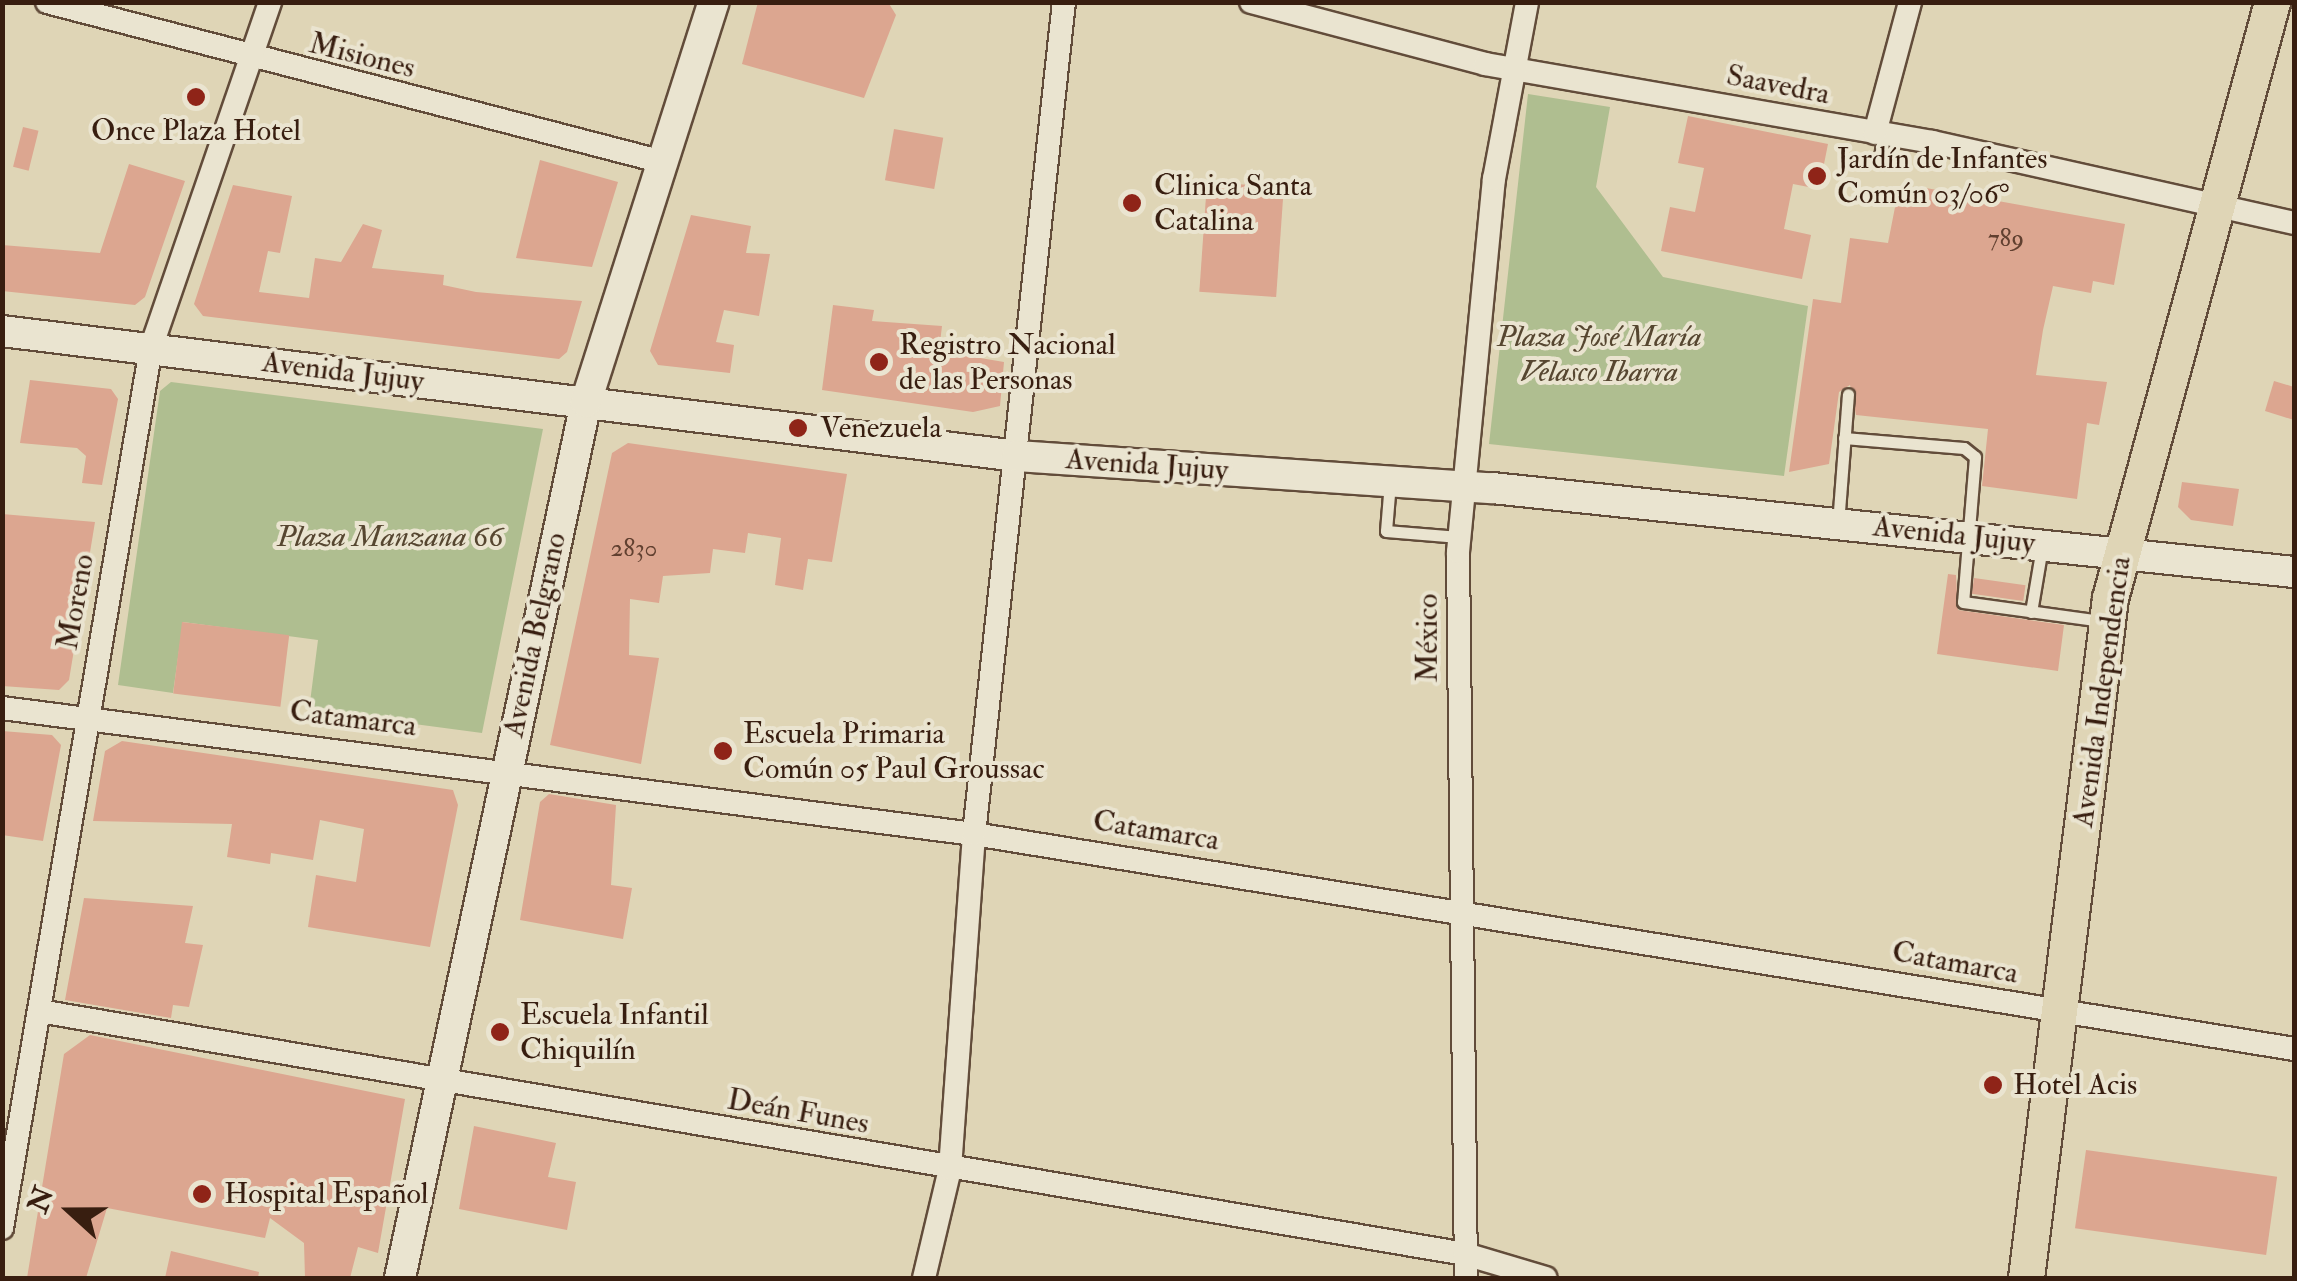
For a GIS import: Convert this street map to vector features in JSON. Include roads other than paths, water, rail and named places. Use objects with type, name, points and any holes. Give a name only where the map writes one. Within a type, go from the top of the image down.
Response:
[{"type":"main road","name":"Avenida Belgrano","points":[[400,1278],[586,402],[714,2]]},
{"type":"main road","name":"Avenida Independencia","points":[[2026,1278],[2108,622],[2122,552],[2214,198],[2272,2]]},
{"type":"main road","name":"Avenida Jujuy","points":[[2,332],[1017,456],[1462,486],[2294,572]]},
{"type":"street","name":"Misiones","points":[[47,2],[250,60],[664,162]]},
{"type":"street","name":"Moreno","points":[[2,1228],[151,348],[270,2]]},
{"type":"street","points":[[924,1278],[950,1169],[974,834],[1064,2]]},
{"type":"street","name":"Saavedra","points":[[1251,2],[1512,68],[2214,198],[2294,223]]},
{"type":"street","name":"México","points":[[1466,1278],[1458,908],[1459,536],[1512,68],[1527,2]]},
{"type":"street","points":[[1880,134],[1910,2]]},
{"type":"street","name":"Catamarca","points":[[2,708],[507,768],[974,834],[1458,908],[2294,1049]]},
{"type":"street","name":"Deán Funes","points":[[39,1011],[1465,1254],[1546,1278]]},
{"type":"lane","points":[[1879,162],[1880,134]]},
{"type":"lane","points":[[1838,524],[1848,394]]},
{"type":"lane","points":[[1844,438],[1964,448],[1976,456],[1972,537],[1963,602],[2108,622]]},
{"type":"lane","points":[[1390,482],[1386,531],[1459,536]]},
{"type":"lane","points":[[2031,612],[2043,544]]},
{"type":"place","name":"Once Plaza Hotel","points":[[196,97]]},
{"type":"place","name":"Jardín de Infantes Común 03/06°","points":[[1817,176]]},
{"type":"place","name":"Clinica Santa Catalina","points":[[1132,203]]},
{"type":"place","name":"Registro Nacional de las Personas","points":[[879,362]]},
{"type":"place","name":"Venezuela","points":[[798,428]]},
{"type":"place","name":"Escuela Primaria Común 05 Paul Groussac","points":[[723,751]]},
{"type":"place","name":"Escuela Infantil Chiquilín","points":[[500,1032]]},
{"type":"place","name":"Hotel Acis","points":[[1993,1085]]},
{"type":"place","name":"Hospital Español","points":[[202,1194]]},
{"type":"park label","name":"Plaza José María Velasco Ibarra","points":[[1599,354]]},
{"type":"park label","name":"Plaza Manzana 66","points":[[390,537]]}]
